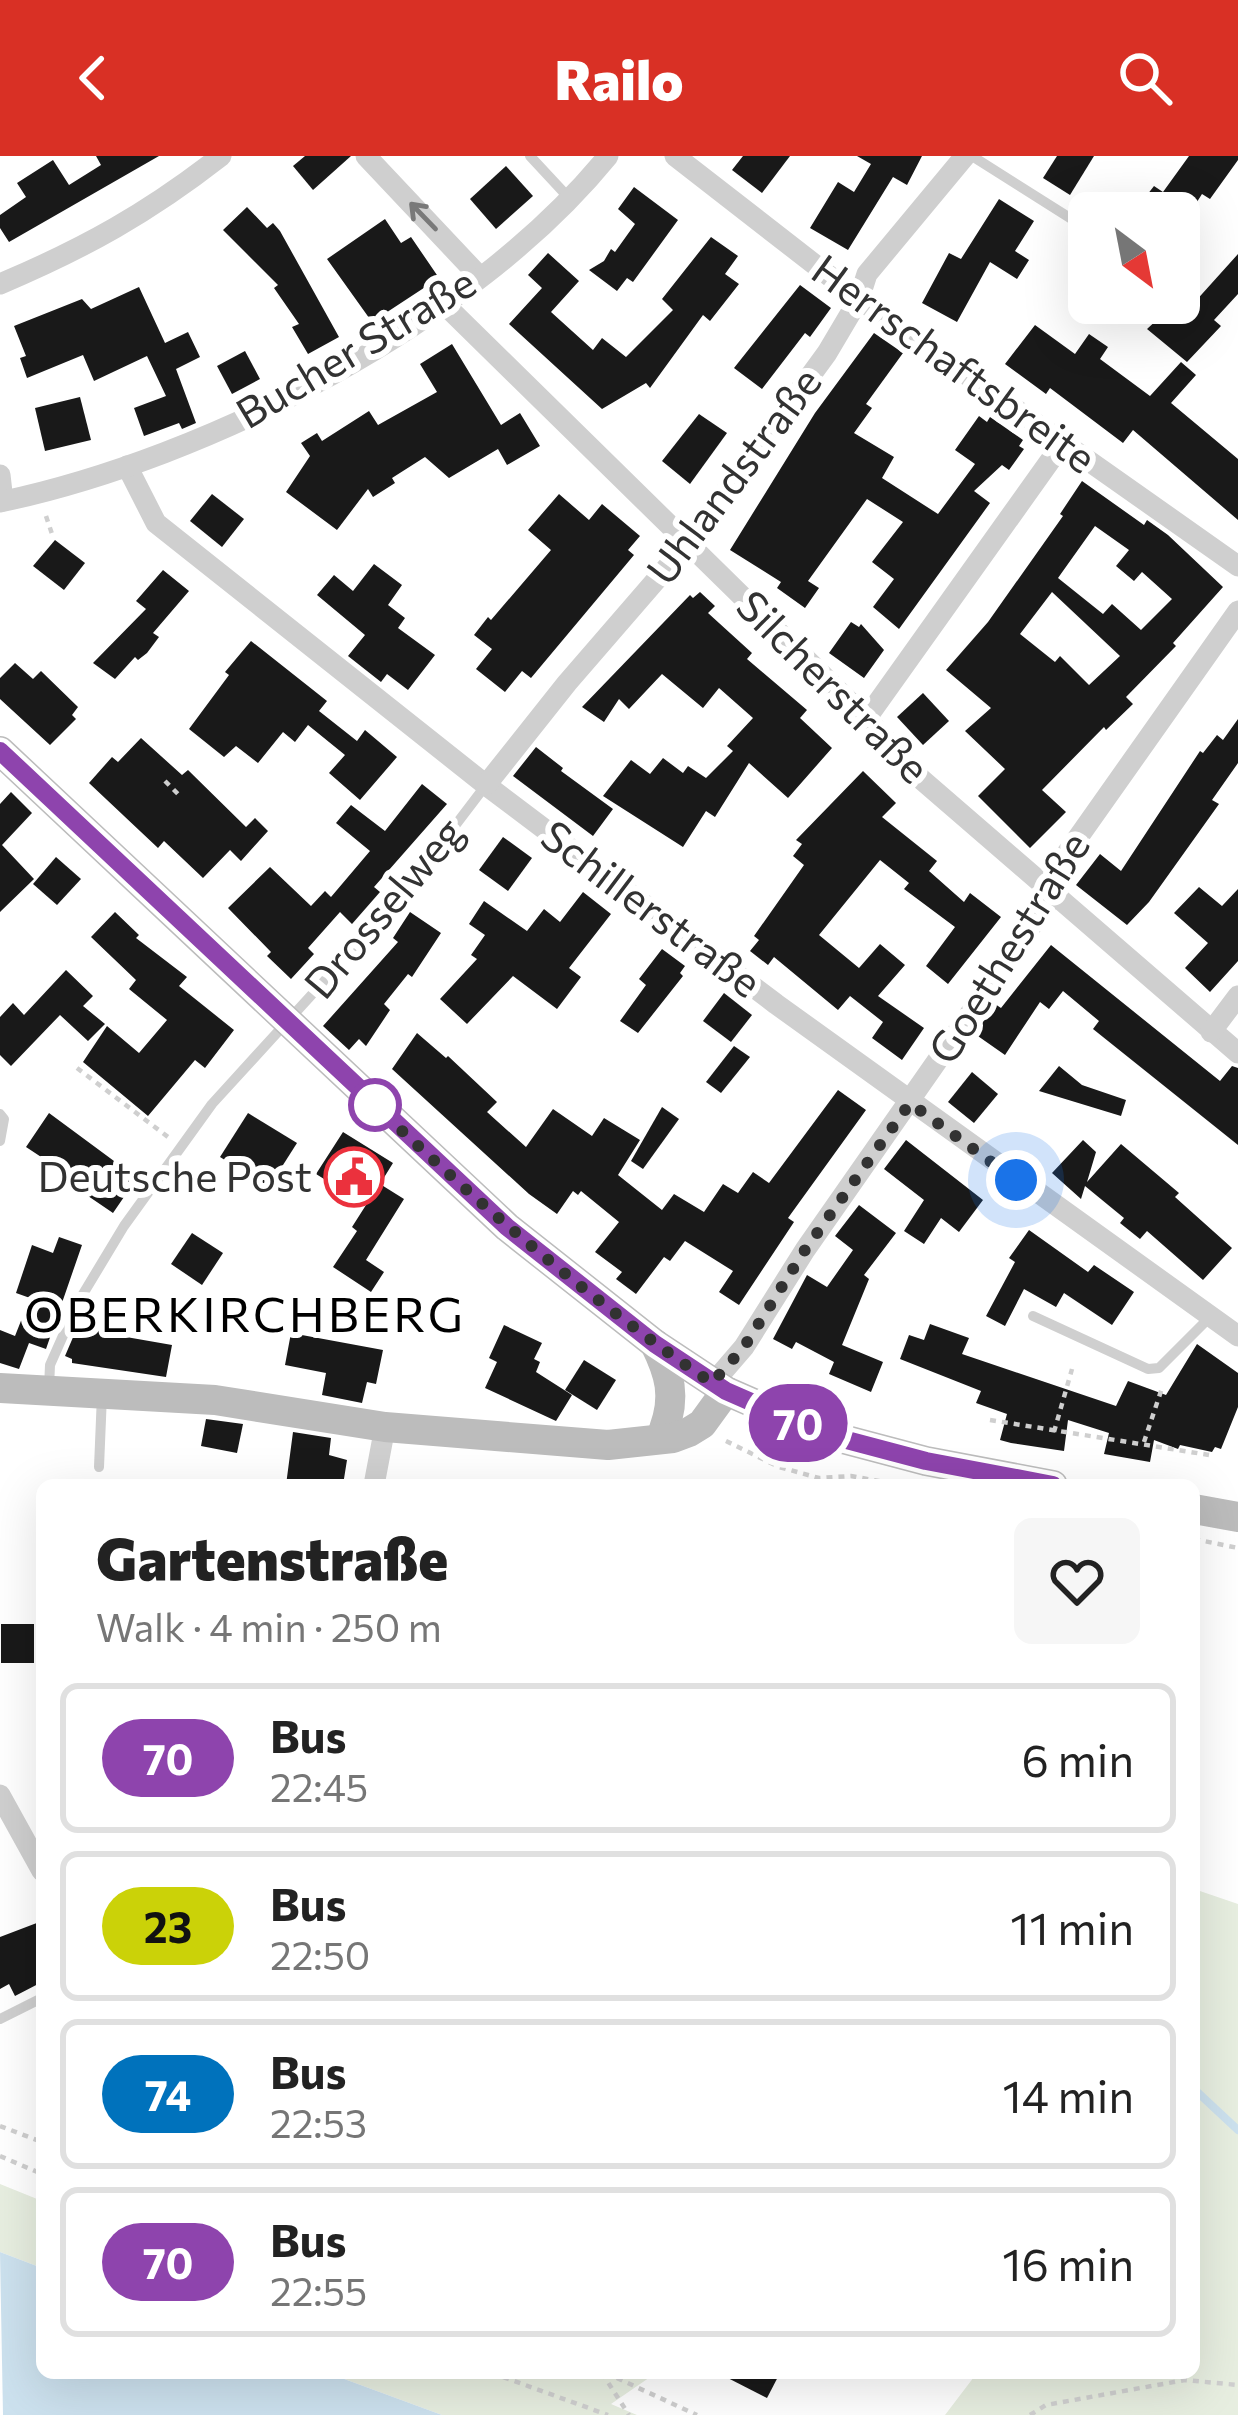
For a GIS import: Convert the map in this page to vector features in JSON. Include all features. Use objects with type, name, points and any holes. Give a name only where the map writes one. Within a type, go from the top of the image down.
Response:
[{"type":"main road","points":[[0,751],[507,1227],[655,1344],[719,1387],[824,1434],[926,1461],[1021,1479]]},
{"type":"main road","points":[[651,1436],[672,1396],[670,1378],[655,1344]]},
{"type":"main road","points":[[0,1388],[215,1400],[386,1427],[608,1445],[651,1436],[674,1438],[702,1424],[719,1387]]},
{"type":"main road","points":[[651,1436],[719,1387]]},
{"type":"main road","points":[[1200,1510],[1238,1517]]},
{"type":"street","points":[[0,284],[72,254],[157,206],[221,156]]},
{"type":"street","points":[[366,156],[480,277]]},
{"type":"street","name":"Bucher Straße","points":[[1,502],[128,466],[262,410],[330,374],[480,277],[572,201],[608,156]]},
{"type":"street","name":"Herrschaftsbreite","points":[[675,156],[860,299],[1238,566]]},
{"type":"street","name":"Uhlandstraße","points":[[486,785],[689,542],[827,353],[860,299],[867,274],[969,156]]},
{"type":"street","name":"Silcherstraße","points":[[443,303],[866,718],[921,779],[1238,1053]]},
{"type":"street","points":[[866,718],[1062,443]]},
{"type":"street","name":"Schillerstraße","points":[[128,466],[156,523],[486,785],[910,1103],[1238,1336]]},
{"type":"street","points":[[0,475],[1,502]]},
{"type":"street","name":"Goethestraße","points":[[719,1387],[805,1250],[1053,895],[1053,873],[1238,611]]},
{"type":"street","points":[[1211,1032],[1238,996]]},
{"type":"street","points":[[375,1479],[386,1427]]},
{"type":"street","points":[[0,1795],[36,1860]]},
{"type":"lane","points":[[530,156],[572,201]]},
{"type":"lane","name":"Uhlandstraße","points":[[969,156],[1068,216]]},
{"type":"lane","name":"Drosselweg","points":[[49,1389],[50,1365],[77,1304],[124,1226],[212,1104],[400,898],[486,785]]},
{"type":"lane","points":[[0,1114],[4,1119],[0,1141]]},
{"type":"lane","points":[[1033,1316],[1148,1369],[1159,1368],[1210,1317]]},
{"type":"lane","points":[[99,1467],[102,1392]]},
{"type":"lane","points":[[0,2019],[36,2001]]},
{"type":"path","points":[[165,781],[180,796]]},
{"type":"path","points":[[77,1068],[181,1147]]},
{"type":"path","points":[[1143,1445],[1162,1390],[1164,1378],[1159,1368]]},
{"type":"path","points":[[1054,1432],[1072,1369]]},
{"type":"path","points":[[990,1420],[1209,1455]]},
{"type":"path","points":[[702,1424],[725,1441],[779,1467],[820,1478],[851,1475],[870,1479]]},
{"type":"path","points":[[1200,1540],[1238,1548]]},
{"type":"path","points":[[0,2126],[36,2140]]},
{"type":"path","points":[[0,2156],[36,2171]]},
{"type":"path","points":[[509,2379],[608,2415]]},
{"type":"path","points":[[608,2379],[629,2415]]},
{"type":"path","points":[[617,2379],[697,2415]]},
{"type":"path","points":[[1030,2415],[1046,2405],[1185,2380],[1238,2386]]},
{"type":"shaded area","points":[[1200,1891],[1238,1904],[1238,2415],[945,2415],[972,2379],[1200,2379]]},
{"type":"shaded area","points":[[0,2184],[36,2199],[36,2266],[0,2252]]},
{"type":"shaded area","points":[[344,2379],[647,2379],[611,2404],[637,2415],[442,2415]]},
{"type":"water","points":[[0,2252],[36,2266],[36,2379],[344,2379],[442,2415],[3,2415]]},
{"type":"building","points":[[96,156],[159,156],[9,242],[0,228],[0,215],[26,197],[17,183],[53,160],[69,185],[101,165]]},
{"type":"building","points":[[305,156],[351,156],[313,190],[293,166]]},
{"type":"building","points":[[743,156],[790,156],[762,193],[732,170]]},
{"type":"building","points":[[857,156],[922,156],[907,185],[893,177],[848,250],[810,228],[838,182],[854,192],[871,164]]},
{"type":"building","points":[[1057,156],[1094,156],[1068,194],[1043,178]]},
{"type":"building","points":[[1189,156],[1238,156],[1210,199],[1200,197],[1200,192],[1163,192]]},
{"type":"building","points":[[506,166],[533,196],[496,229],[470,199]]},
{"type":"building","points":[[634,187],[678,220],[633,282],[627,278],[617,291],[589,270],[604,261],[611,249],[615,252],[635,224],[618,209]]},
{"type":"building","points":[[999,199],[1034,221],[1015,251],[1029,260],[1017,279],[990,262],[957,322],[922,303],[949,253],[961,259]]},
{"type":"building","points":[[247,207],[267,228],[273,223],[280,231],[339,337],[308,354],[292,327],[299,324],[274,288],[278,285],[223,230]]},
{"type":"building","points":[[385,219],[401,243],[411,237],[439,278],[372,322],[327,259]]},
{"type":"building","points":[[711,237],[738,256],[725,274],[739,284],[710,321],[703,315],[650,388],[646,383],[602,409],[509,324],[542,288],[528,275],[548,253],[579,281],[551,312],[593,350],[602,338],[626,357],[673,310],[662,299]]},
{"type":"building","points":[[1238,254],[1238,294],[1214,320],[1221,326],[1187,362],[1147,329],[1152,324],[1200,324],[1200,296]]},
{"type":"building","points":[[800,285],[831,308],[762,389],[734,368]]},
{"type":"building","points":[[139,287],[165,343],[188,332],[200,357],[176,369],[196,423],[182,429],[179,423],[144,436],[134,408],[166,396],[147,356],[94,381],[83,355],[27,378],[20,358],[26,356],[14,326],[82,299],[91,309]]},
{"type":"building","points":[[1035,325],[1075,354],[1089,334],[1108,347],[1100,359],[1150,396],[1181,362],[1196,375],[1171,403],[1238,459],[1238,520],[1133,430],[1123,443],[1050,388],[1046,394],[1005,364]]},
{"type":"building","points":[[874,333],[903,353],[866,404],[872,408],[854,433],[894,457],[882,478],[938,514],[975,464],[955,450],[979,416],[987,422],[990,417],[1023,440],[1019,446],[1024,449],[1009,470],[1002,465],[974,491],[990,503],[899,629],[873,607],[894,579],[872,562],[903,522],[867,499],[808,581],[819,588],[805,608],[777,588],[781,582],[730,550],[815,413]]},
{"type":"building","points":[[452,344],[501,425],[520,413],[540,446],[507,465],[498,449],[449,478],[425,457],[373,497],[368,489],[337,530],[286,492],[310,456],[301,443],[317,433],[322,441],[369,411],[378,425],[437,392],[420,364]]},
{"type":"building","points":[[245,351],[260,379],[232,394],[217,366]]},
{"type":"building","points":[[80,397],[91,440],[45,451],[35,408]]},
{"type":"building","points":[[699,414],[727,433],[690,484],[662,461]]},
{"type":"building","points":[[1082,481],[1144,525],[1147,520],[1168,535],[1223,587],[1173,643],[1176,646],[1126,697],[1133,704],[1042,790],[1066,812],[1030,848],[978,796],[1005,769],[965,731],[991,708],[946,670],[988,622],[1063,516]],"holes":[[[1095,526],[1129,550],[1116,566],[1134,581],[1142,572],[1172,599],[1141,630],[1112,604],[1103,614],[1058,578]],[[1052,592],[1120,656],[1089,685],[1060,656],[1055,662],[1020,634]]]},
{"type":"building","points":[[212,494],[244,519],[222,547],[190,521]]},
{"type":"building","points":[[559,494],[589,520],[602,504],[640,536],[628,550],[634,555],[531,678],[522,671],[505,692],[476,669],[492,649],[474,635],[551,550],[528,530]]},
{"type":"building","points":[[55,540],[85,563],[64,590],[33,566]]},
{"type":"building","points":[[374,564],[402,585],[388,605],[405,618],[398,628],[435,655],[408,690],[387,674],[381,682],[348,656],[365,635],[317,595],[334,575],[353,591]]},
{"type":"building","points":[[163,570],[189,591],[153,633],[159,637],[147,653],[138,660],[135,657],[115,679],[93,663],[146,609],[136,601]]},
{"type":"building","points":[[700,592],[715,606],[708,613],[752,653],[747,659],[807,710],[800,718],[832,748],[788,798],[749,763],[715,817],[706,811],[683,847],[603,796],[631,760],[650,774],[663,758],[683,773],[688,766],[706,778],[733,751],[727,746],[753,718],[719,688],[703,708],[662,674],[629,709],[619,699],[604,722],[582,707],[690,595],[693,598]]},
{"type":"building","points":[[851,622],[861,624],[884,650],[864,678],[829,653]]},
{"type":"building","points":[[251,641],[327,701],[319,711],[357,741],[365,730],[397,757],[360,800],[329,773],[345,755],[308,725],[295,742],[283,732],[258,763],[236,746],[224,757],[189,729]]},
{"type":"building","points":[[15,663],[33,679],[41,671],[78,707],[72,715],[76,719],[50,745],[0,699],[0,678]]},
{"type":"building","points":[[923,693],[949,721],[923,745],[897,717]]},
{"type":"building","points":[[1238,719],[1238,763],[1212,800],[1219,804],[1127,925],[1076,885],[1100,854],[1121,871],[1200,751],[1217,735],[1223,740]]},
{"type":"building","points":[[141,738],[182,775],[188,770],[246,827],[255,818],[268,831],[241,861],[230,850],[203,878],[164,841],[158,848],[89,783],[112,757],[118,762]]},
{"type":"building","points":[[536,747],[613,809],[593,836],[513,776]]},
{"type":"building","points":[[863,771],[896,803],[882,817],[937,861],[929,871],[964,902],[970,893],[1001,917],[948,984],[926,966],[955,927],[904,889],[909,883],[880,860],[819,935],[859,968],[880,944],[905,965],[878,996],[924,1028],[902,1060],[872,1038],[883,1022],[850,996],[838,1010],[774,957],[768,965],[750,951],[759,940],[754,936],[804,865],[793,856],[802,844],[796,840]]},
{"type":"building","points":[[422,784],[447,804],[374,887],[380,892],[352,924],[340,912],[308,948],[314,954],[291,979],[228,908],[270,867],[311,906],[325,891],[331,897],[370,851],[336,823],[351,805],[385,831]]},
{"type":"building","points":[[11,792],[32,813],[2,845],[34,879],[0,912],[0,804]]},
{"type":"building","points":[[503,837],[532,858],[508,891],[479,870]]},
{"type":"building","points":[[56,857],[81,879],[57,905],[33,884]]},
{"type":"building","points":[[1199,887],[1222,906],[1238,889],[1238,961],[1210,992],[1185,968],[1208,943],[1174,913]]},
{"type":"building","points":[[583,892],[611,914],[569,968],[581,977],[557,1009],[513,976],[467,1024],[440,999],[477,959],[471,955],[485,935],[469,924],[484,901],[527,931],[544,909],[560,922]]},
{"type":"building","points":[[115,912],[139,935],[136,938],[187,977],[179,986],[234,1030],[205,1068],[195,1060],[148,1116],[83,1062],[107,1026],[139,1053],[167,1020],[129,989],[136,980],[91,937]]},
{"type":"building","points":[[410,912],[441,933],[412,977],[408,974],[384,1004],[390,1010],[366,1046],[359,1039],[349,1050],[323,1026],[398,942],[393,938]]},
{"type":"building","points":[[1051,945],[1220,1081],[1232,1066],[1238,1068],[1238,1145],[1093,1029],[1099,1021],[1063,991],[1049,1009],[1040,1002],[1005,1055],[975,1034],[995,1004],[1001,1008]]},
{"type":"building","points":[[662,949],[685,966],[683,976],[638,1033],[620,1021],[646,985],[639,979]]},
{"type":"building","points":[[66,970],[93,996],[83,1006],[105,1024],[88,1041],[60,1015],[11,1066],[0,1055],[0,1017],[13,1003],[24,1015]]},
{"type":"building","points":[[724,993],[752,1015],[731,1042],[703,1021]]},
{"type":"building","points":[[417,1033],[497,1102],[487,1112],[526,1147],[553,1109],[592,1136],[604,1118],[640,1140],[618,1175],[662,1210],[674,1194],[704,1212],[723,1184],[738,1193],[753,1172],[769,1183],[838,1090],[866,1110],[788,1218],[794,1222],[739,1305],[719,1292],[733,1271],[685,1241],[670,1261],[664,1257],[636,1294],[616,1279],[622,1272],[595,1252],[619,1222],[581,1191],[578,1195],[573,1191],[557,1214],[392,1069]]},
{"type":"building","points":[[734,1046],[750,1057],[721,1093],[706,1082]]},
{"type":"building","points":[[1059,1066],[1082,1085],[1126,1100],[1121,1116],[1039,1091]]},
{"type":"building","points":[[972,1072],[998,1094],[974,1123],[948,1102]]},
{"type":"building","points":[[662,1107],[679,1119],[643,1169],[631,1161]]},
{"type":"building","points":[[49,1113],[137,1178],[113,1213],[69,1183],[73,1178],[26,1147]]},
{"type":"building","points":[[248,1113],[297,1143],[269,1187],[220,1157]]},
{"type":"building","points":[[343,1132],[393,1163],[380,1184],[404,1199],[366,1260],[384,1272],[371,1292],[333,1267],[357,1231],[352,1227],[366,1205],[316,1174]]},
{"type":"building","points":[[906,1140],[983,1200],[959,1232],[941,1218],[924,1244],[904,1231],[924,1200],[884,1169]]},
{"type":"building","points":[[1083,1140],[1096,1152],[1087,1182],[1121,1144],[1179,1193],[1175,1197],[1232,1248],[1203,1280],[1147,1231],[1140,1239],[1120,1223],[1124,1218],[1085,1186],[1081,1199],[1052,1173]]},
{"type":"building","points":[[859,1205],[896,1233],[864,1275],[869,1279],[842,1345],[883,1362],[871,1392],[829,1374],[834,1362],[796,1342],[792,1349],[773,1339],[807,1275],[827,1287],[853,1250],[835,1236]]},
{"type":"building","points":[[1029,1230],[1088,1272],[1094,1265],[1134,1292],[1112,1325],[1064,1293],[1056,1307],[1024,1289],[1005,1326],[986,1316],[1015,1262],[1009,1258]]},
{"type":"building","points":[[192,1233],[223,1253],[202,1285],[171,1264]]},
{"type":"building","points":[[59,1237],[82,1245],[46,1349],[29,1343],[19,1369],[0,1363],[0,1330],[15,1336],[30,1298],[16,1293],[32,1245],[53,1253]]},
{"type":"building","points":[[930,1324],[969,1338],[962,1354],[1116,1406],[1128,1381],[1166,1395],[1197,1344],[1238,1373],[1238,1407],[1221,1449],[1215,1447],[1212,1452],[1180,1445],[1178,1449],[1154,1440],[1150,1462],[1104,1454],[1109,1433],[1068,1420],[1064,1451],[1011,1443],[1000,1440],[1007,1414],[976,1403],[981,1391],[900,1359],[909,1335],[924,1340]]},
{"type":"building","points":[[504,1325],[542,1343],[534,1359],[540,1362],[536,1372],[572,1395],[556,1421],[485,1388],[497,1362],[489,1358]]},
{"type":"building","points":[[77,1328],[110,1330],[109,1334],[172,1345],[166,1377],[72,1363],[65,1356]]},
{"type":"building","points":[[291,1333],[383,1350],[376,1384],[367,1382],[362,1403],[322,1395],[326,1373],[285,1365]]},
{"type":"building","points":[[584,1360],[616,1380],[597,1410],[565,1390]]},
{"type":"building","points":[[206,1419],[243,1424],[237,1453],[201,1446]]},
{"type":"building","points":[[293,1432],[331,1438],[329,1455],[347,1460],[344,1479],[287,1479]]},
{"type":"building","points":[[1,1624],[34,1624],[34,1663],[1,1663]]},
{"type":"building","points":[[36,1923],[36,1985],[15,1996],[9,1984],[0,1989],[0,1937]]},
{"type":"building","points":[[730,2379],[777,2379],[767,2398]]},
{"type":"waterway","points":[[1200,2095],[1238,2130]]},
{"type":"bus line","name":"70","points":[[0,751],[507,1227],[638,1332],[726,1391],[824,1434],[926,1461],[1021,1479]]},
{"type":"place","name":"Deutsche Post","points":[[354,1177]]},
{"type":"district","name":"OBERKIRCHBERG","points":[[245,1315]]},
{"type":"route","points":[[375,1105],[365,1096],[507,1227],[638,1332],[712,1383],[744,1347],[805,1250],[910,1103],[1016,1180]]}]
